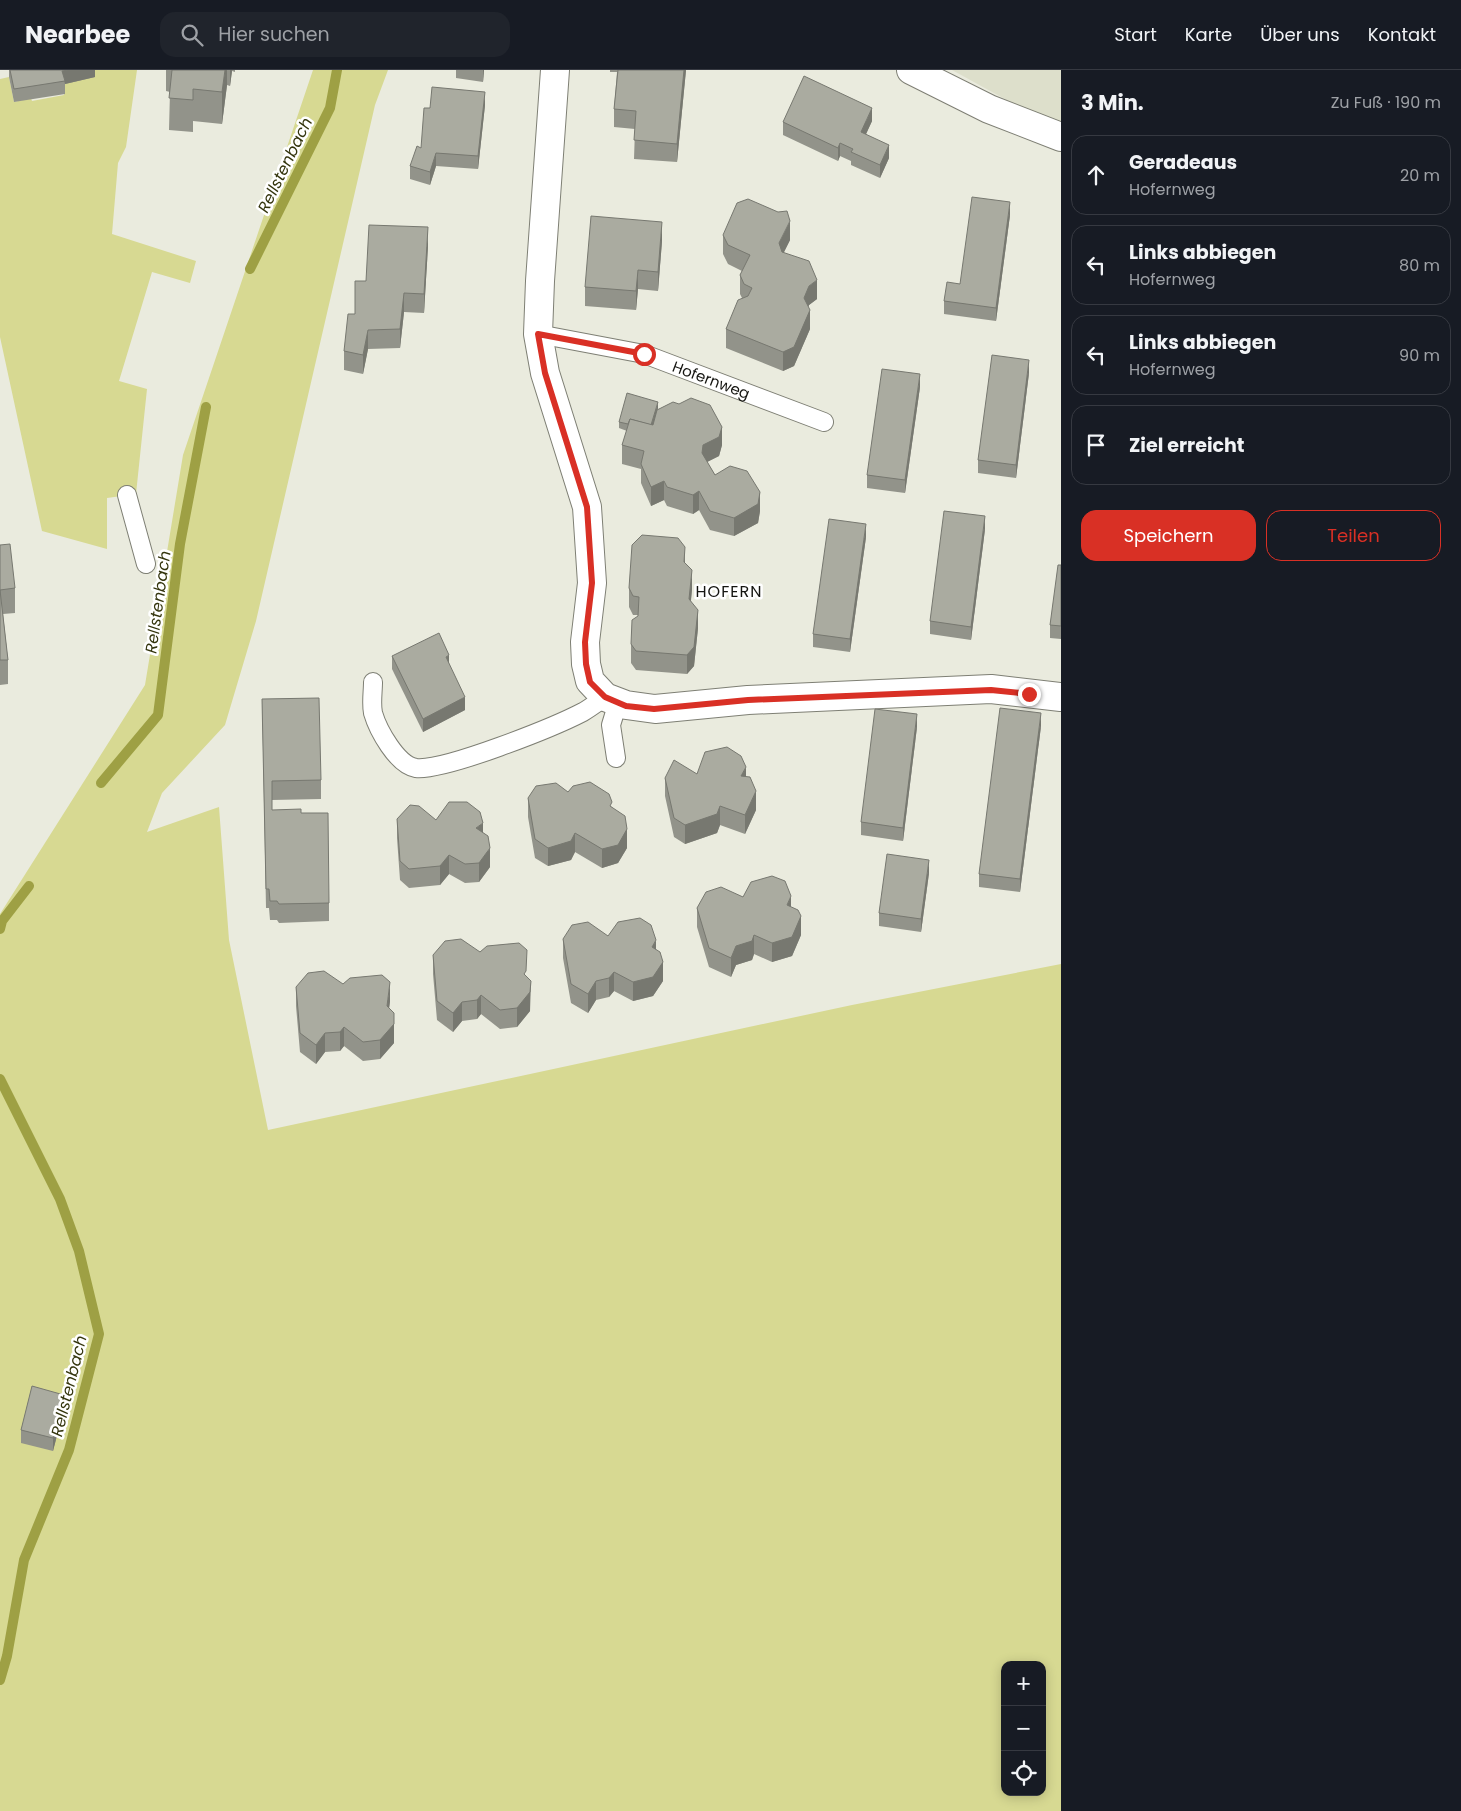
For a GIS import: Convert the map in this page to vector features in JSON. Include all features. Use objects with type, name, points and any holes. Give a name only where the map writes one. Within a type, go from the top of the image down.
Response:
[{"type":"street","points":[[556,70],[540,281],[538,334],[545,373],[587,507],[592,583],[585,642],[586,664],[590,682],[611,699],[626,706],[654,709],[748,700],[991,690],[1061,697]]},
{"type":"street","points":[[911,70],[989,109],[1061,137]]},
{"type":"lane","name":"Hofernweg","points":[[538,334],[644,354],[824,422]]},
{"type":"lane","points":[[127,495],[146,564]]},
{"type":"lane","points":[[373,682],[373,712],[384,739],[402,760],[416,768],[446,764],[488,751],[611,699],[611,725],[616,758]]},
{"type":"shaded area","points":[[952,70],[1061,70],[1061,130]]},
{"type":"green space","points":[[94,70],[137,70],[126,147],[118,163],[112,234],[196,261],[190,283],[152,272],[119,381],[147,389],[136,494],[107,498],[107,549],[42,531],[0,337],[0,79],[9,77],[14,102],[31,98],[32,101],[64,95],[62,84]]},
{"type":"green space","points":[[313,70],[388,70],[375,105],[256,621],[225,725],[162,793],[147,832],[219,807],[229,940],[268,1130],[852,1005],[1061,964],[1061,1811],[0,1811],[0,914],[145,685],[183,455]]},
{"type":"building","points":[[10,70],[68,70],[62,71],[65,81],[14,89]]},
{"type":"building","points":[[172,70],[225,70],[222,92],[193,89],[193,100],[169,98]]},
{"type":"building","points":[[618,70],[684,70],[677,144],[634,140],[636,111],[614,109]]},
{"type":"building","points":[[804,76],[872,108],[861,132],[889,145],[880,165],[851,152],[853,149],[840,143],[838,148],[783,122]]},
{"type":"building","points":[[432,87],[485,92],[478,156],[436,153],[430,172],[410,166],[417,146],[421,148],[424,108],[430,108]]},
{"type":"building","points":[[972,197],[1010,202],[996,308],[944,301],[947,282],[960,284]]},
{"type":"building","points":[[748,199],[778,212],[787,211],[790,221],[779,243],[782,252],[809,261],[817,280],[809,286],[804,298],[810,310],[794,347],[783,352],[726,329],[738,300],[748,296],[752,288],[744,284],[740,275],[750,255],[728,245],[723,235],[737,203]]},
{"type":"building","points":[[591,216],[662,222],[658,272],[638,270],[636,291],[585,287]]},
{"type":"building","points":[[369,225],[428,227],[424,294],[404,293],[400,329],[368,330],[363,355],[344,351],[348,314],[355,314],[355,281],[366,281]]},
{"type":"building","points":[[992,355],[1029,360],[1016,465],[978,460]]},
{"type":"building","points":[[882,369],[920,374],[905,480],[867,475]]},
{"type":"building","points":[[627,393],[658,402],[651,425],[630,419],[628,424],[619,422]]},
{"type":"building","points":[[691,398],[710,405],[722,427],[719,437],[703,445],[702,453],[715,475],[730,466],[747,471],[760,492],[758,504],[734,518],[710,511],[699,491],[693,495],[667,487],[664,481],[651,487],[641,464],[644,451],[622,445],[630,419],[653,425],[657,410],[673,402],[679,404]]},
{"type":"building","points":[[944,511],[985,516],[971,627],[930,621]]},
{"type":"building","points":[[829,519],[866,524],[850,639],[813,634]]},
{"type":"building","points":[[642,535],[678,538],[685,547],[684,562],[692,570],[689,599],[698,610],[694,647],[687,655],[636,651],[631,644],[632,620],[638,616],[639,597],[633,596],[629,588],[632,545]]},
{"type":"building","points":[[10,544],[15,588],[0,590],[0,545]]},
{"type":"building","points":[[1058,565],[1061,565],[1061,626],[1050,625]]},
{"type":"building","points":[[0,590],[8,660],[0,660]]},
{"type":"building","points":[[439,633],[449,655],[446,657],[465,697],[423,719],[392,656]]},
{"type":"building","points":[[319,698],[321,780],[272,781],[272,810],[301,809],[301,813],[328,813],[329,903],[279,904],[277,901],[270,901],[269,889],[266,889],[262,699]]},
{"type":"building","points":[[1000,708],[1041,713],[1020,879],[979,874]]},
{"type":"building","points":[[875,709],[917,714],[903,828],[861,822]]},
{"type":"building","points":[[727,747],[741,756],[746,767],[741,776],[750,777],[756,791],[745,815],[720,806],[717,814],[685,825],[674,818],[665,778],[674,760],[697,774],[705,752]]},
{"type":"building","points":[[590,782],[609,794],[612,802],[610,806],[625,816],[627,829],[618,845],[602,849],[575,833],[571,841],[548,848],[535,839],[528,798],[536,786],[556,783],[568,792],[573,786]]},
{"type":"building","points":[[449,802],[467,802],[480,812],[483,823],[476,828],[488,836],[490,848],[479,863],[465,864],[449,855],[440,866],[409,869],[400,861],[397,819],[410,805],[419,806],[436,820]]},
{"type":"building","points":[[887,854],[929,860],[921,919],[879,913]]},
{"type":"building","points":[[772,876],[785,881],[791,896],[787,905],[798,910],[801,916],[792,937],[772,943],[754,935],[752,941],[736,946],[731,958],[709,948],[697,908],[706,892],[721,887],[743,897],[751,882]]},
{"type":"building","points":[[640,918],[651,925],[656,940],[652,947],[660,952],[663,962],[653,977],[633,982],[614,972],[609,978],[596,981],[588,994],[571,984],[563,939],[572,925],[588,922],[608,936],[618,922]]},
{"type":"building","points":[[461,939],[480,952],[487,946],[519,943],[527,950],[526,971],[524,974],[531,981],[530,992],[517,1008],[500,1010],[481,995],[477,1000],[462,1002],[453,1013],[437,1001],[433,955],[445,941]]},
{"type":"building","points":[[324,971],[343,984],[350,978],[382,975],[390,982],[387,1006],[394,1013],[394,1024],[380,1040],[363,1042],[344,1027],[340,1032],[325,1033],[316,1045],[300,1033],[296,987],[308,973]]},
{"type":"building","points":[[32,1386],[64,1395],[53,1438],[21,1430]]},
{"type":"waterway","name":"Rellstenbach","points":[[250,269],[330,108],[337,70]]},
{"type":"waterway","name":"Rellstenbach","points":[[101,783],[158,715],[180,544],[206,407]]},
{"type":"waterway","name":"Rellstenbach","points":[[0,929],[2,921],[29,886]]},
{"type":"waterway","name":"Rellstenbach","points":[[0,1079],[60,1199],[79,1251],[99,1334],[69,1450],[24,1560],[7,1656],[0,1680]]},
{"type":"district","name":"HOFERN","points":[[729,591]]},
{"type":"route","points":[[644,354],[538,334],[545,373],[587,507],[592,583],[585,642],[586,664],[590,682],[605,697],[626,706],[654,709],[748,700],[991,690],[1029,694]]}]
